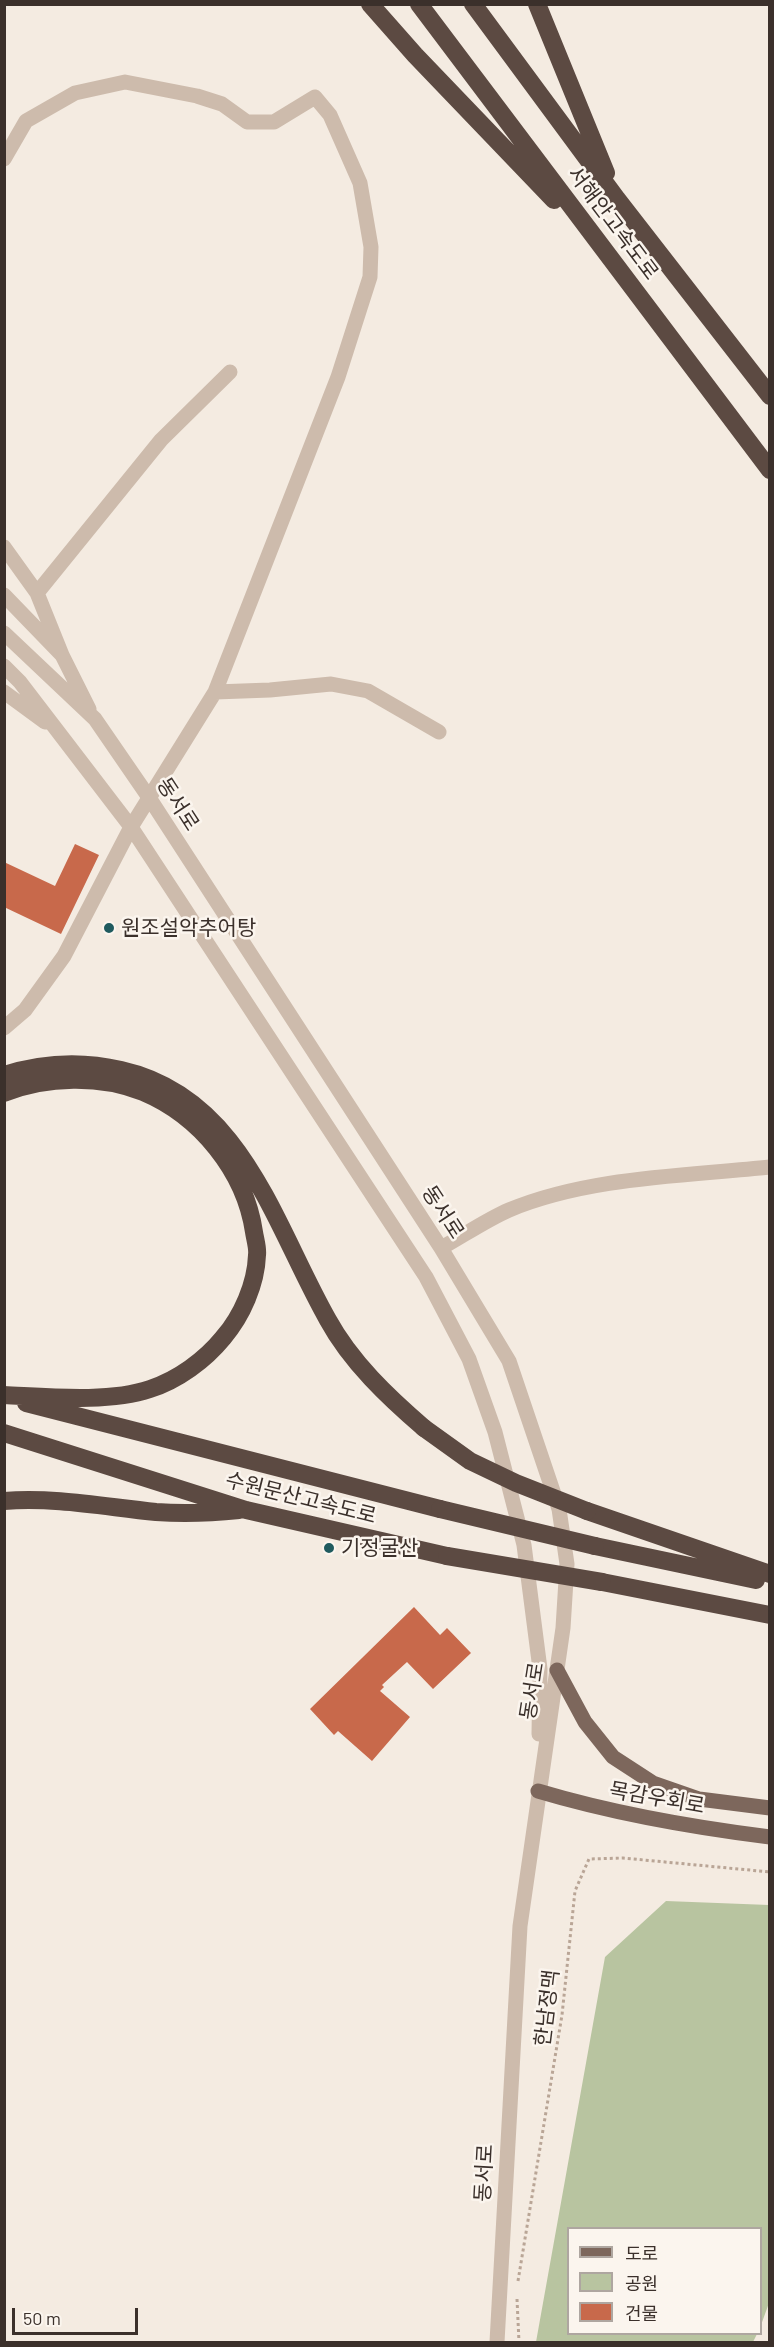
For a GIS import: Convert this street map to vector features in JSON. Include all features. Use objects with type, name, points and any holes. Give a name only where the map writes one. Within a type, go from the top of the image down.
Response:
[{"type":"highway","points":[[370,4],[415,55],[612,260]]},
{"type":"highway","name":"서해안고속도로","points":[[419,4],[770,470]]},
{"type":"highway","name":"서해안고속도로","points":[[473,4],[617,199],[770,396]]},
{"type":"highway","points":[[537,4],[617,199]]},
{"type":"highway","points":[[4,1075],[56,1064],[95,1064],[134,1072],[174,1090],[209,1116],[243,1157],[323,1311],[345,1346],[392,1401],[424,1428],[470,1461],[516,1483],[587,1511],[770,1574]]},
{"type":"highway","points":[[4,1093],[41,1083],[95,1081],[143,1092],[171,1107],[205,1135],[234,1173],[251,1214],[257,1254],[248,1296],[231,1329],[208,1356],[174,1378],[151,1389],[126,1395],[4,1396]]},
{"type":"highway","name":"수원문산고속도로","points":[[4,1396],[440,1509],[595,1546],[770,1582]]},
{"type":"highway","name":"수원문산고속도로","points":[[4,1433],[246,1510],[447,1556],[602,1582],[770,1615]]},
{"type":"highway","points":[[4,1501],[68,1500],[156,1512],[204,1514],[246,1510]]},
{"type":"main road","name":"목감우회로","points":[[557,1670],[585,1722],[613,1757],[652,1783],[699,1798],[770,1808]]},
{"type":"main road","name":"목감우회로","points":[[538,1791],[595,1808],[693,1827],[770,1837]]},
{"type":"street","points":[[4,159],[26,121],[75,93],[125,82],[196,96],[222,104],[247,122],[274,122],[315,97],[330,115],[360,183],[371,247],[370,278],[332,393],[215,692],[131,828],[64,956],[25,1010],[4,1028]]},
{"type":"street","points":[[37,593],[161,440],[230,372]]},
{"type":"street","points":[[4,547],[37,593],[62,655]]},
{"type":"street","name":"동서로","points":[[4,595],[62,655],[95,719],[150,799],[441,1248],[509,1361],[559,1509],[567,1564],[563,1628],[520,1926],[496,2321],[497,2343]]},
{"type":"street","name":"동서로","points":[[4,633],[95,719]]},
{"type":"street","name":"동서로","points":[[4,666],[20,682],[61,734],[131,828],[426,1277],[469,1359],[495,1432],[524,1545],[540,1669],[538,1791]]},
{"type":"street","points":[[215,692],[331,684],[368,691],[439,732]]},
{"type":"street","name":"동서로","points":[[4,692],[61,734]]},
{"type":"street","points":[[441,1248],[509,1210],[570,1190],[614,1183],[770,1167]]},
{"type":"path","name":"한남정맥","points":[[519,2343],[516,2290],[562,2015],[575,1892],[589,1859],[623,1858],[770,1872]]},
{"type":"green space","points":[[666,1901],[769,1905],[769,2303],[762,2322],[762,2227],[567,2227],[567,2335],[756,2335],[753,2342],[536,2342],[605,1957]]},
{"type":"building","points":[[75,844],[99,855],[61,934],[4,907],[4,862],[55,886]]},
{"type":"building","points":[[414,1607],[440,1635],[447,1628],[471,1653],[433,1689],[407,1662],[382,1685],[384,1687],[380,1691],[410,1717],[372,1761],[338,1731],[334,1735],[310,1709]]},
{"type":"place","name":"원조설악추어탕","points":[[109,928]]},
{"type":"place","name":"기정굴산","points":[[329,1548]]}]
